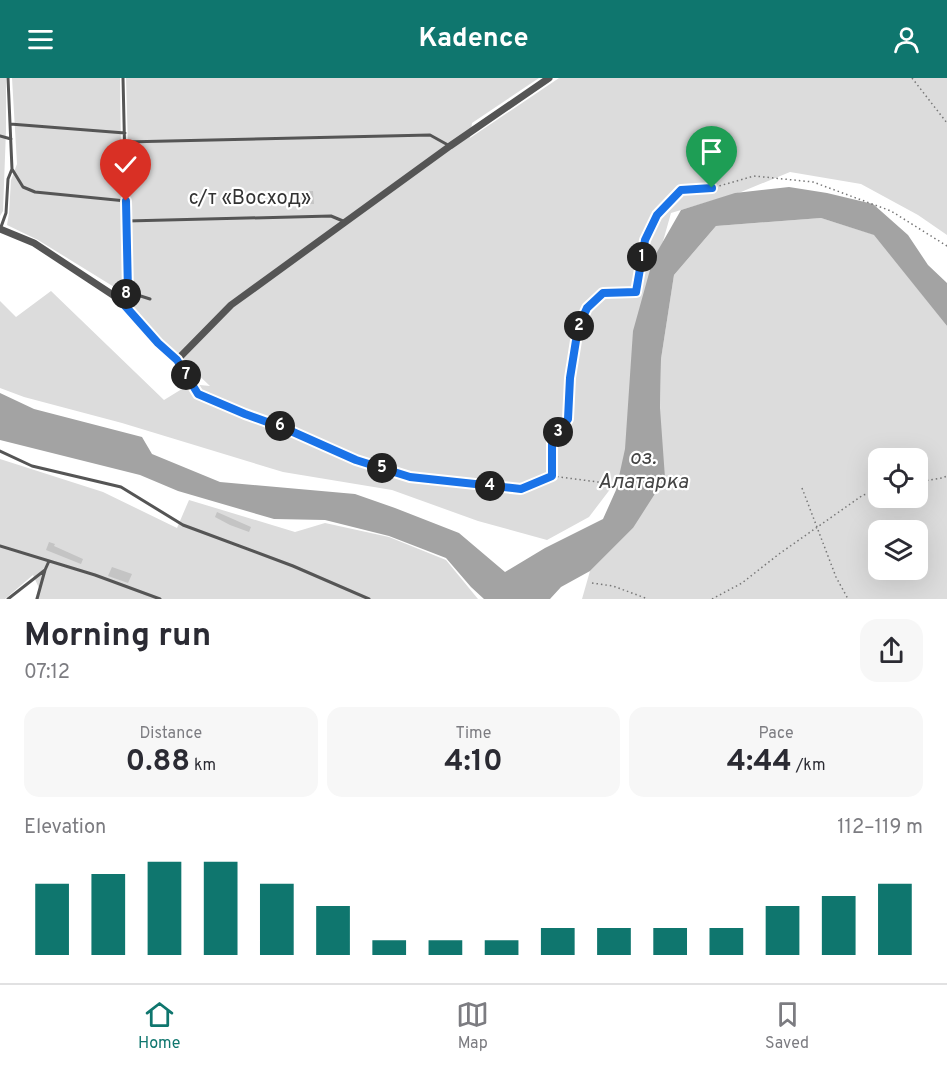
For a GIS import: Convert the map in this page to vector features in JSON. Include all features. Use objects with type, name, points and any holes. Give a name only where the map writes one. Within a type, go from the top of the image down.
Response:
[{"type":"street","points":[[0,229],[34,243],[119,299],[158,343],[177,360],[231,305],[450,146],[549,78]]},
{"type":"lane","points":[[0,229],[6,213],[8,179],[12,169],[9,78]]},
{"type":"lane","points":[[123,78],[128,292]]},
{"type":"lane","points":[[10,124],[125,133]]},
{"type":"lane","points":[[125,142],[430,135],[450,146]]},
{"type":"lane","points":[[0,136],[10,139]]},
{"type":"lane","points":[[12,169],[23,187],[35,192],[126,201]]},
{"type":"lane","points":[[127,221],[331,216],[345,222]]},
{"type":"lane","points":[[119,299],[128,292]]},
{"type":"lane","points":[[128,292],[150,299]]},
{"type":"lane","points":[[0,452],[32,466],[121,487],[183,525],[293,566],[369,599]]},
{"type":"lane","points":[[1,548],[95,575],[160,599]]},
{"type":"lane","points":[[37,599],[49,561]]},
{"type":"lane","points":[[8,599],[45,570]]},
{"type":"path","points":[[912,78],[947,123]]},
{"type":"path","points":[[552,476],[552,440],[568,419],[570,378],[578,328],[587,308],[603,293],[636,292],[645,240],[657,215],[681,190],[712,188],[754,176],[813,182],[891,211],[947,246]]},
{"type":"path","points":[[177,360],[198,394],[356,460],[410,477],[521,489],[552,476],[621,485]]},
{"type":"path","points":[[928,480],[947,476]]},
{"type":"path","points":[[802,488],[836,577],[848,599]]},
{"type":"path","points":[[712,599],[742,583],[779,554],[868,493]]},
{"type":"path","points":[[592,583],[614,586],[648,599]]},
{"type":"green space","points":[[0,78],[6,78],[6,130],[3,211],[0,216]]},
{"type":"green space","points":[[12,78],[120,78],[123,286],[119,290],[38,240],[7,225],[11,180],[17,164]]},
{"type":"green space","name":"с/т «Восход»","points":[[126,78],[539,78],[472,123],[470,138],[559,78],[947,78],[947,235],[918,215],[861,184],[790,172],[741,192],[671,213],[649,291],[627,467],[589,517],[547,540],[478,521],[392,490],[283,472],[0,388],[0,301],[16,317],[51,291],[164,400],[190,384],[210,386],[125,300],[132,288]]},
{"type":"green space","points":[[821,218],[875,235],[947,326],[947,599],[582,599],[590,571],[633,528],[660,412],[661,359],[674,275],[716,226]]},
{"type":"green space","points":[[0,459],[103,492],[177,528],[189,500],[295,532],[325,523],[389,537],[446,560],[478,599],[35,599],[39,588],[33,575],[5,599],[0,599]]},
{"type":"water","name":"оз. Алатарка","points":[[789,187],[873,204],[908,235],[928,265],[947,283],[947,326],[874,235],[821,218],[716,226],[674,275],[661,359],[660,408],[665,478],[633,528],[590,571],[561,587],[550,599],[484,599],[446,558],[389,536],[325,520],[274,519],[178,491],[140,475],[0,440],[0,393],[34,409],[142,437],[152,454],[220,482],[355,494],[395,508],[459,533],[505,572],[545,548],[603,519],[616,490],[625,449],[633,331],[653,259],[681,210],[735,193]]},
{"type":"building","points":[[294,191],[313,191],[314,204],[294,204]]},
{"type":"building","points":[[217,512],[251,527],[249,532],[215,517]]},
{"type":"building","points":[[49,542],[83,559],[81,564],[46,550]]},
{"type":"building","points":[[112,567],[132,574],[128,583],[108,576]]},
{"type":"route","points":[[126,201],[128,292],[119,299],[158,343],[177,360],[198,394],[356,460],[410,477],[521,489],[552,476],[552,440],[568,419],[570,378],[578,328],[587,308],[603,293],[636,292],[645,240],[657,215],[681,190],[712,188]]}]
